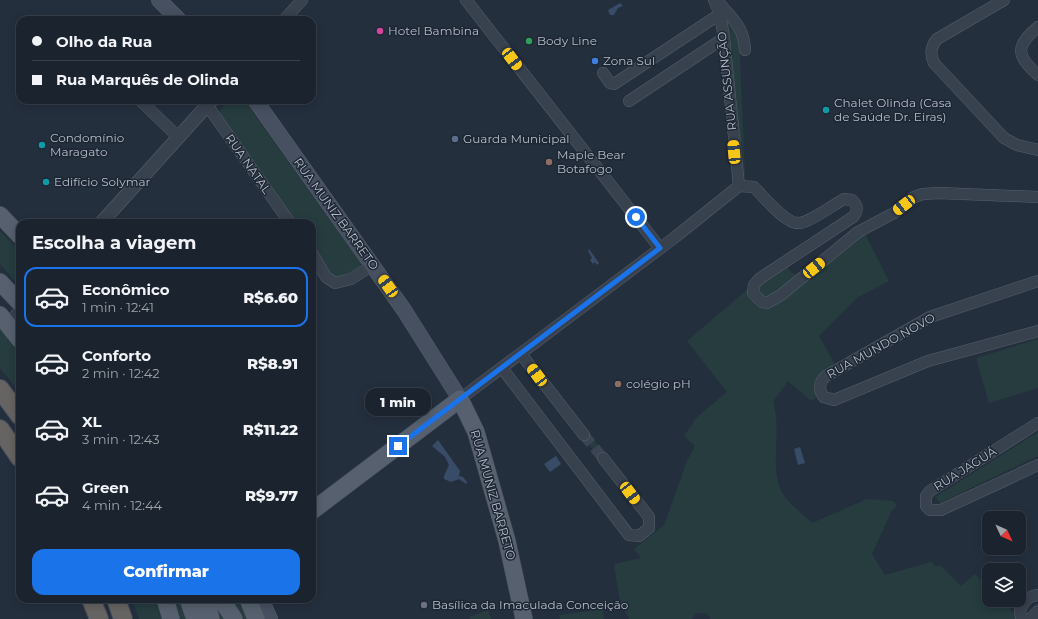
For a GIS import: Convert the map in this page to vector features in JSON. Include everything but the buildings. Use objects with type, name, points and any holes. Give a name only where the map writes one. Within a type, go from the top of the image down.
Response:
[{"type":"highway","points":[[0,389],[16,411]]},
{"type":"highway","points":[[0,429],[16,452]]},
{"type":"highway","points":[[93,603],[99,619]]},
{"type":"highway","points":[[117,603],[123,619]]},
{"type":"main road","points":[[159,0],[175,16]]},
{"type":"main road","name":"RUA MUNIZ BARRETO","points":[[258,104],[404,310],[460,399],[476,432],[508,541],[524,619]]},
{"type":"main road","points":[[0,215],[16,232]]},
{"type":"main road","points":[[0,282],[16,299]]},
{"type":"main road","points":[[4,319],[16,335]]},
{"type":"main road","points":[[316,508],[460,399]]},
{"type":"main road","points":[[166,603],[171,619]]},
{"type":"main road","points":[[189,603],[195,619]]},
{"type":"main road","points":[[204,603],[212,619]]},
{"type":"main road","points":[[224,603],[234,619]]},
{"type":"main road","points":[[250,603],[256,619]]},
{"type":"main road","points":[[263,603],[270,619]]},
{"type":"street","points":[[288,16],[302,0]]},
{"type":"street","points":[[466,0],[660,248]]},
{"type":"street","name":"RUA ASSUNÇÃO","points":[[715,0],[720,14],[724,38],[735,166],[739,186]]},
{"type":"street","name":"RUA ASSUNÇÃO","points":[[715,0],[739,28],[744,37],[745,50]]},
{"type":"street","points":[[1004,0],[937,39],[932,46],[931,54],[934,63],[1004,138],[1017,145],[1038,150]]},
{"type":"street","points":[[603,73],[610,83],[614,84],[720,14]]},
{"type":"street","points":[[1038,27],[1024,41],[1021,51],[1026,64],[1038,76]]},
{"type":"street","points":[[629,101],[724,38]]},
{"type":"street","points":[[144,104],[178,137]]},
{"type":"street","points":[[105,219],[207,104]]},
{"type":"street","name":"RUA NATAL","points":[[210,104],[287,219]]},
{"type":"street","points":[[460,399],[660,248],[739,186],[754,187],[786,219],[795,223],[804,222],[844,199],[852,200],[856,205],[857,211],[853,217],[758,279],[754,285],[753,293],[758,299],[767,303],[781,295],[858,232],[894,213],[914,197],[923,194],[939,193],[1038,197]]},
{"type":"street","points":[[316,260],[326,277],[335,283],[351,279],[373,265]]},
{"type":"street","name":"RUA MUNDO NOVO","points":[[1038,281],[946,311],[918,323],[826,376],[820,382],[820,390],[824,397],[834,400],[928,361],[1038,331]]},
{"type":"street","points":[[4,319],[16,314]]},
{"type":"street","points":[[521,354],[584,435]]},
{"type":"street","points":[[502,368],[629,535],[639,536],[649,528],[648,517],[603,458]]},
{"type":"street","name":"RUA JAGUÁ","points":[[1038,423],[930,491],[926,496],[926,506],[930,510],[940,510],[1038,465]]},
{"type":"street","points":[[1022,619],[1020,611],[1022,604],[1028,599],[1038,595]]},
{"type":"street","points":[[1030,619],[1038,611]]},
{"type":"green space","points":[[726,18],[739,37],[745,176],[739,175]]},
{"type":"green space","points":[[226,104],[247,104],[361,263],[360,267],[341,277],[332,277],[316,251],[316,219],[294,219],[219,115],[220,110]]},
{"type":"green space","points":[[0,231],[16,247],[16,282],[0,264]]},
{"type":"green space","points":[[864,232],[889,281],[858,297],[819,336],[836,366],[815,391],[817,397],[811,401],[788,381],[773,402],[777,425],[777,476],[785,497],[812,523],[867,499],[893,501],[897,506],[892,510],[872,554],[885,575],[931,562],[936,567],[940,565],[961,586],[975,574],[982,581],[982,607],[1008,607],[1020,619],[711,619],[706,613],[696,614],[691,619],[629,619],[620,602],[614,564],[641,558],[634,549],[664,525],[687,461],[695,446],[684,436],[697,417],[727,392],[687,341],[749,288],[747,285],[766,271],[764,268],[791,252],[787,266],[791,272],[799,276]]},
{"type":"green space","points":[[0,325],[16,344],[16,388],[0,368]]},
{"type":"green space","points":[[1038,339],[1038,388],[989,403],[976,358]]},
{"type":"green space","points":[[1038,432],[1038,456],[940,503],[935,497]]},
{"type":"green space","points":[[589,434],[604,453],[601,457],[582,438]]},
{"type":"green space","points":[[133,603],[156,603],[161,619],[139,619]]},
{"type":"green space","points":[[171,603],[181,603],[187,619],[177,619]]},
{"type":"green space","points":[[209,603],[215,603],[223,616],[225,603],[240,603],[247,619],[218,619]]},
{"type":"green space","points":[[603,609],[604,619],[560,619],[559,615]]},
{"type":"green space","points":[[488,610],[491,619],[470,619],[469,617]]},
{"type":"water","points":[[620,3],[623,6],[618,8],[614,15],[610,15],[608,10]]},
{"type":"water","points":[[589,249],[599,263],[597,265],[595,262],[593,264],[590,260],[592,258],[588,251]]},
{"type":"water","points":[[438,440],[460,471],[459,476],[463,477],[467,482],[466,484],[459,479],[451,482],[444,479],[449,465],[445,457],[432,446]]},
{"type":"water","points":[[800,447],[805,463],[798,465],[794,449]]},
{"type":"water","points":[[556,456],[561,464],[550,472],[544,464]]},
{"type":"tunnel","points":[[584,435],[603,458]]},
{"type":"place","name":"Hotel Bambina","points":[[380,31]]},
{"type":"place","name":"Body Line","points":[[529,41]]},
{"type":"place","name":"Zona Sul","points":[[595,61]]},
{"type":"place","name":"Chalet Olinda (Casa de Saúde Dr. Eiras)","points":[[826,110]]},
{"type":"place","name":"Guarda Municipal","points":[[455,139]]},
{"type":"place","name":"Condomínio Maragato","points":[[42,145]]},
{"type":"place","name":"Maple Bear Botafogo","points":[[549,162]]},
{"type":"place","name":"Edifício Solymar","points":[[46,182]]},
{"type":"place","name":"colégio pH","points":[[618,384]]},
{"type":"place","name":"Basílica da Imaculada Conceição","points":[[424,605]]},
{"type":"route","points":[[398,446],[660,248],[636,217]]}]
